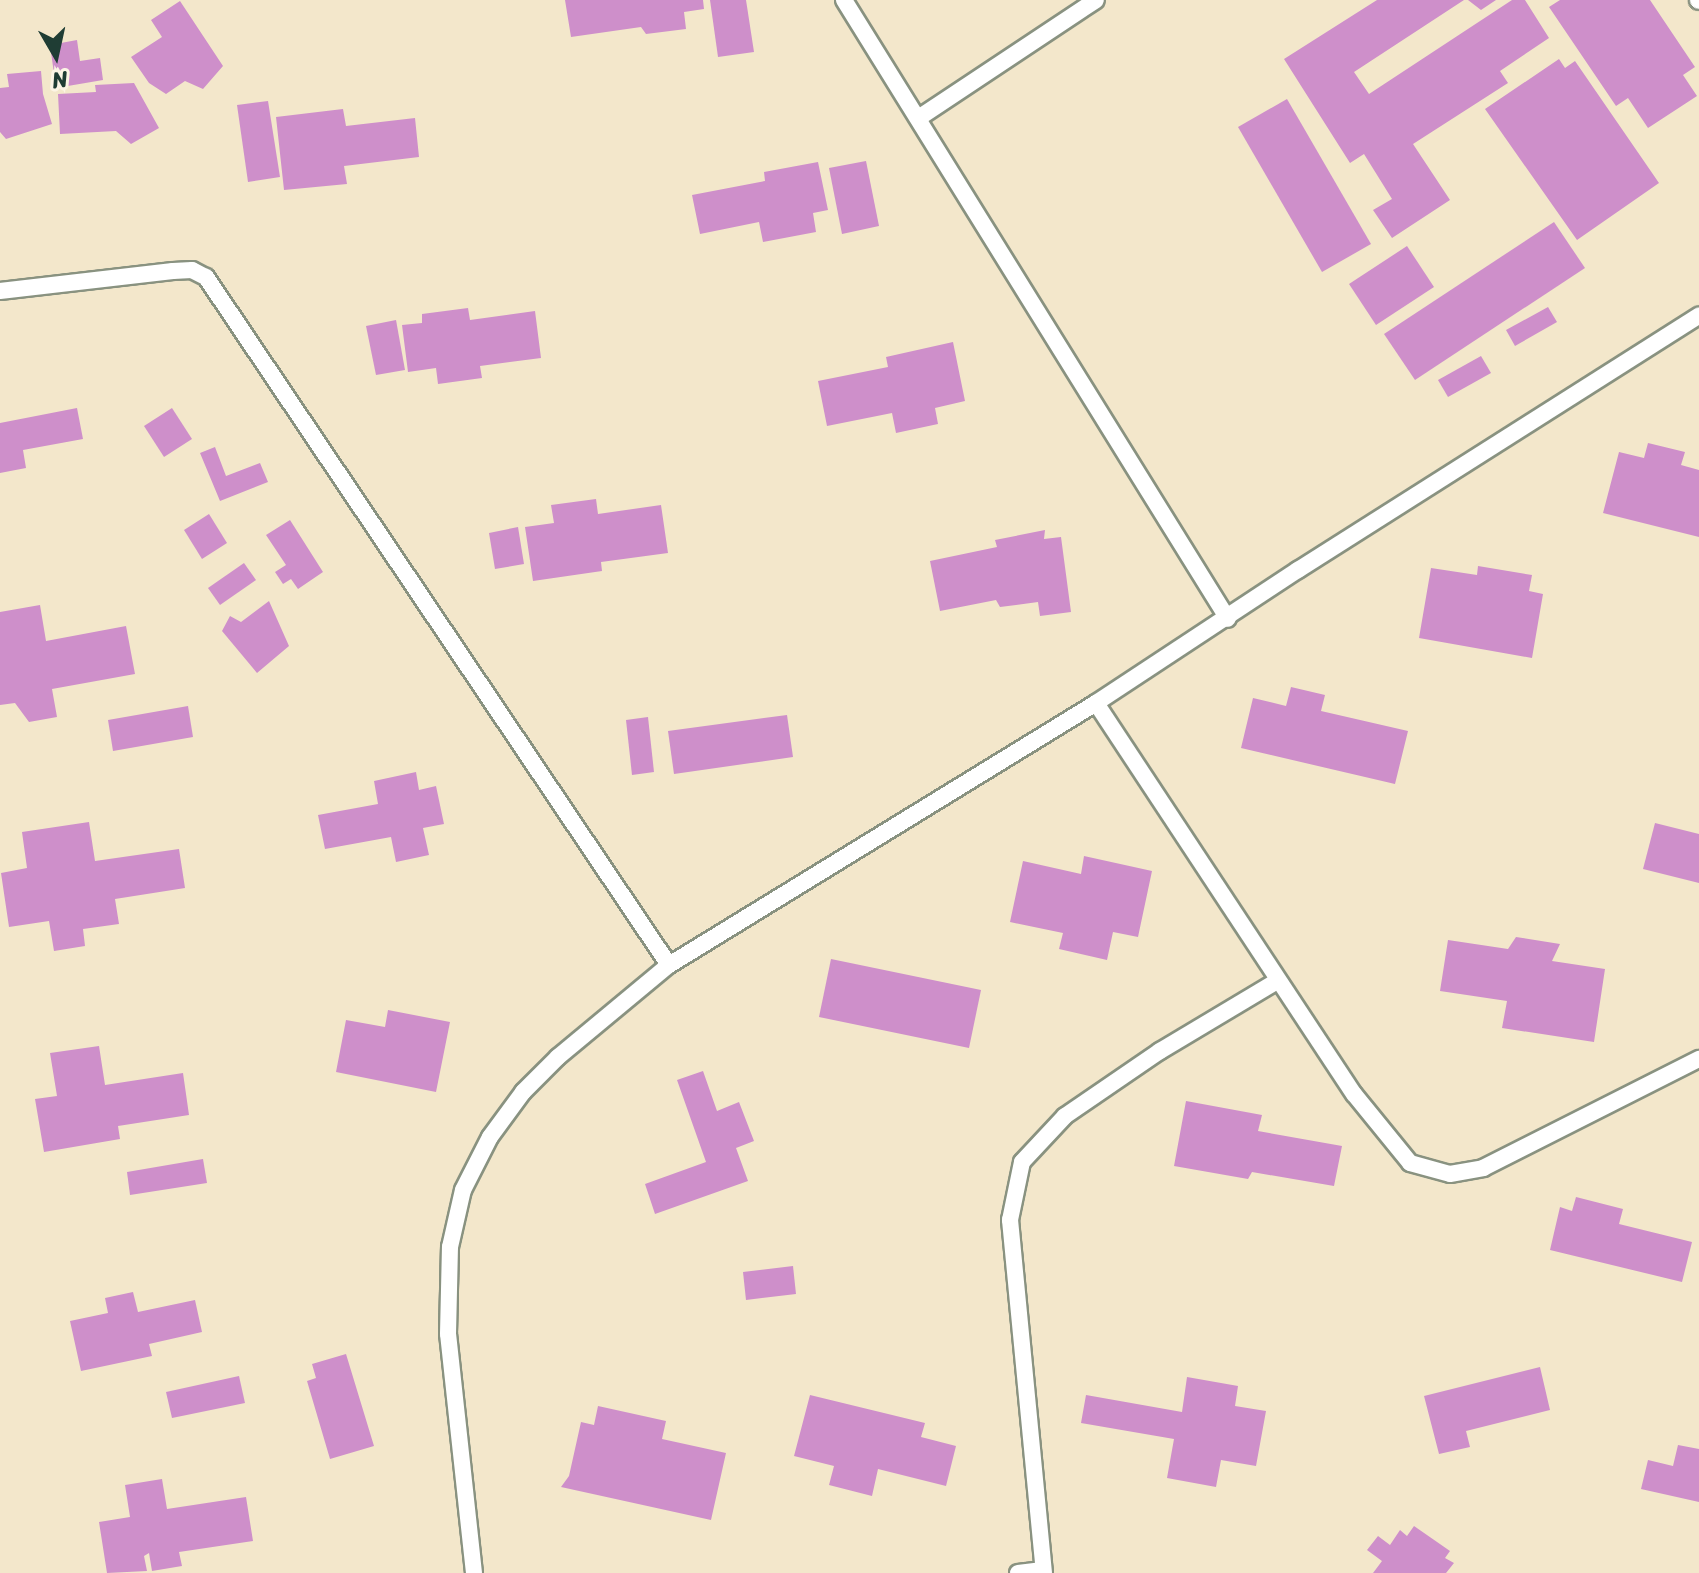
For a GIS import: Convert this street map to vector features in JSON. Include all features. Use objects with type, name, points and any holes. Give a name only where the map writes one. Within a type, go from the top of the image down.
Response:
[{"type":"lane","points":[[844,0],[920,117],[1228,619]]},
{"type":"lane","points":[[920,117],[1096,0]]},
{"type":"lane","points":[[0,291],[173,271],[192,270],[206,277],[669,965]]},
{"type":"lane","points":[[474,1573],[453,1396],[447,1308],[450,1247],[463,1190],[490,1137],[523,1092],[558,1057],[669,965],[1096,703],[1228,619],[1298,570],[1699,316]]},
{"type":"lane","points":[[1096,703],[1354,1094],[1410,1163],[1435,1172],[1467,1172],[1483,1168],[1699,1059]]},
{"type":"lane","points":[[1018,1573],[1044,1571],[1010,1220],[1022,1162],[1065,1116],[1160,1051],[1277,981]]},
{"type":"building","points":[[565,0],[703,0],[704,9],[684,12],[686,29],[646,34],[641,27],[571,37]]},
{"type":"building","points":[[710,0],[746,0],[754,52],[718,57]]},
{"type":"building","points":[[1377,0],[1464,0],[1354,72],[1369,94],[1512,0],[1525,0],[1549,38],[1500,71],[1508,83],[1413,144],[1450,200],[1392,238],[1373,210],[1392,199],[1364,154],[1350,163],[1284,59]]},
{"type":"building","points":[[1468,0],[1496,0],[1481,10]]},
{"type":"building","points":[[1560,0],[1650,0],[1695,67],[1683,75],[1697,96],[1648,128],[1628,98],[1616,106],[1549,7]]},
{"type":"building","points":[[180,1],[223,66],[203,89],[185,81],[166,94],[149,83],[131,57],[162,37],[151,20]]},
{"type":"building","points":[[77,40],[80,61],[100,58],[103,80],[56,88],[50,45]]},
{"type":"building","points":[[1559,59],[1565,68],[1575,61],[1659,183],[1577,240],[1485,109]]},
{"type":"building","points":[[41,71],[43,94],[52,124],[6,139],[0,132],[0,88],[9,87],[7,74]]},
{"type":"building","points":[[134,83],[159,128],[131,144],[116,131],[60,134],[58,94],[96,92],[95,85]]},
{"type":"building","points":[[1287,99],[1371,244],[1322,272],[1238,127]]},
{"type":"building","points":[[268,101],[280,177],[248,182],[237,105]]},
{"type":"building","points":[[343,109],[346,126],[415,118],[419,157],[344,166],[347,184],[284,190],[276,117]]},
{"type":"building","points":[[866,161],[879,226],[842,234],[829,168]]},
{"type":"building","points":[[818,162],[828,210],[813,213],[816,232],[763,242],[759,222],[700,234],[692,195],[765,181],[764,172]]},
{"type":"building","points":[[1554,222],[1585,268],[1415,380],[1384,334]]},
{"type":"building","points":[[1407,246],[1434,287],[1376,325],[1349,284]]},
{"type":"building","points":[[1548,307],[1557,322],[1515,346],[1506,330]]},
{"type":"building","points":[[468,308],[470,320],[535,311],[541,358],[480,366],[482,378],[438,384],[436,368],[408,372],[402,325],[422,323],[422,314]]},
{"type":"building","points":[[396,320],[405,370],[376,375],[366,326]]},
{"type":"building","points":[[953,342],[965,401],[935,408],[938,424],[896,433],[892,413],[827,426],[818,381],[888,367],[886,357]]},
{"type":"building","points":[[1481,356],[1491,373],[1448,397],[1438,380]]},
{"type":"building","points":[[77,408],[83,439],[23,450],[26,468],[0,473],[0,423]]},
{"type":"building","points":[[172,408],[192,439],[164,457],[144,426]]},
{"type":"building","points":[[1648,443],[1685,452],[1681,465],[1699,470],[1699,537],[1603,513],[1619,452],[1644,458]]},
{"type":"building","points":[[215,447],[226,476],[260,463],[268,482],[220,501],[200,453]]},
{"type":"building","points":[[596,499],[598,514],[661,505],[668,553],[601,562],[602,571],[533,581],[525,527],[554,523],[551,505]]},
{"type":"building","points":[[209,514],[227,543],[202,559],[184,530]]},
{"type":"building","points":[[290,520],[323,572],[298,589],[291,579],[283,584],[275,572],[286,565],[266,535]]},
{"type":"building","points":[[518,527],[524,564],[495,569],[489,533]]},
{"type":"building","points":[[1045,530],[1044,539],[1061,537],[1071,612],[1040,616],[1038,602],[1000,607],[996,600],[940,611],[930,561],[997,547],[995,540]]},
{"type":"building","points":[[244,563],[256,580],[220,605],[208,588]]},
{"type":"building","points":[[1478,566],[1532,575],[1529,591],[1543,594],[1532,658],[1419,638],[1431,568],[1477,575]]},
{"type":"building","points":[[269,601],[289,646],[257,673],[222,631],[230,616],[241,622]]},
{"type":"building","points":[[40,605],[46,641],[126,626],[135,674],[52,689],[57,717],[29,722],[15,703],[0,705],[0,612]]},
{"type":"building","points":[[1291,687],[1325,695],[1321,711],[1408,731],[1395,784],[1241,748],[1253,698],[1286,706]]},
{"type":"building","points":[[188,706],[193,737],[113,751],[108,720]]},
{"type":"building","points":[[787,715],[793,757],[674,774],[668,731]]},
{"type":"building","points":[[648,717],[654,772],[632,775],[626,720]]},
{"type":"building","points":[[416,772],[419,790],[436,786],[444,824],[423,828],[429,855],[396,862],[391,837],[325,849],[318,815],[378,804],[374,781]]},
{"type":"building","points":[[89,822],[95,861],[179,849],[185,888],[115,899],[119,924],[83,929],[85,946],[54,951],[49,921],[9,927],[1,873],[27,868],[22,832]]},
{"type":"building","points":[[1655,823],[1699,834],[1699,883],[1643,869]]},
{"type":"building","points":[[1084,856],[1152,871],[1138,937],[1113,932],[1107,960],[1059,949],[1063,933],[1010,922],[1023,861],[1081,874]]},
{"type":"building","points":[[1516,937],[1560,944],[1552,961],[1605,969],[1594,1042],[1502,1028],[1507,1001],[1440,991],[1448,940],[1508,949]]},
{"type":"building","points":[[831,959],[981,990],[969,1048],[819,1017]]},
{"type":"building","points":[[388,1010],[450,1022],[436,1092],[336,1072],[346,1020],[385,1027]]},
{"type":"building","points":[[99,1046],[105,1085],[183,1073],[189,1115],[118,1126],[120,1139],[44,1152],[35,1099],[57,1096],[50,1053]]},
{"type":"building","points":[[703,1071],[717,1111],[739,1102],[754,1141],[736,1148],[748,1181],[655,1214],[645,1184],[706,1162],[677,1080]]},
{"type":"building","points":[[1186,1101],[1262,1115],[1258,1131],[1342,1146],[1334,1186],[1252,1172],[1248,1179],[1174,1166]]},
{"type":"building","points":[[203,1159],[207,1183],[130,1195],[127,1172]]},
{"type":"building","points":[[1576,1197],[1623,1209],[1619,1224],[1692,1242],[1682,1282],[1550,1250],[1560,1207],[1572,1211]]},
{"type":"building","points":[[793,1266],[796,1294],[746,1300],[743,1272]]},
{"type":"building","points":[[133,1292],[138,1312],[195,1300],[202,1332],[149,1344],[152,1356],[81,1371],[70,1321],[108,1313],[105,1298]]},
{"type":"building","points":[[346,1354],[374,1446],[330,1459],[307,1381],[316,1378],[312,1364]]},
{"type":"building","points":[[1540,1367],[1550,1410],[1466,1431],[1470,1447],[1439,1454],[1424,1396]]},
{"type":"building","points":[[239,1376],[245,1403],[172,1418],[166,1392]]},
{"type":"building","points":[[1187,1377],[1238,1386],[1235,1406],[1266,1411],[1256,1466],[1221,1460],[1216,1487],[1167,1478],[1174,1439],[1081,1423],[1086,1395],[1182,1412]]},
{"type":"building","points":[[810,1395],[925,1423],[921,1437],[956,1446],[946,1486],[878,1469],[872,1496],[829,1485],[834,1466],[794,1456]]},
{"type":"building","points":[[598,1406],[666,1421],[662,1439],[726,1453],[711,1520],[561,1487],[569,1476],[581,1422],[594,1425]]},
{"type":"building","points":[[1678,1445],[1699,1449],[1699,1502],[1641,1489],[1648,1460],[1673,1466]]},
{"type":"building","points":[[162,1479],[167,1509],[246,1497],[253,1541],[179,1552],[182,1566],[152,1571],[149,1553],[144,1556],[147,1571],[107,1573],[99,1522],[130,1517],[125,1485]]},
{"type":"building","points":[[1414,1526],[1450,1551],[1445,1558],[1454,1563],[1446,1573],[1373,1573],[1382,1561],[1367,1550],[1378,1536],[1390,1545],[1400,1530],[1407,1536]]}]
